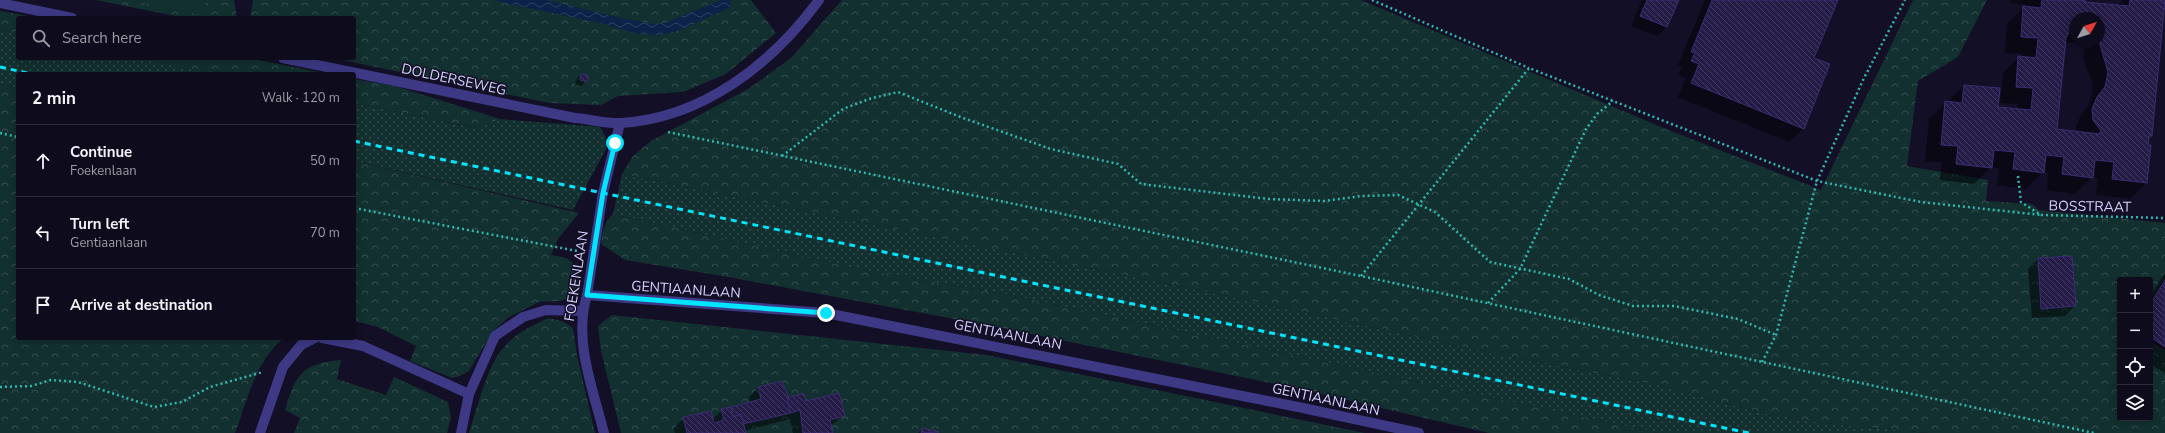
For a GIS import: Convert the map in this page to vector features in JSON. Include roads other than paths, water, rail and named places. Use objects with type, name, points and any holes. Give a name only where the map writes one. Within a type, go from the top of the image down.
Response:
[{"type":"street","name":"DOLDERSEWEG","points":[[356,73],[575,118],[620,123],[660,116],[701,104],[752,72],[805,20],[819,0]]},
{"type":"street","points":[[0,3],[62,16]]},
{"type":"street","name":"DOLDERSEWEG","points":[[293,60],[351,72]]},
{"type":"street","name":"FOEKENLAAN","points":[[604,433],[583,349],[582,311],[587,295],[603,193],[620,123]]},
{"type":"street","name":"GENTIAANLAAN","points":[[587,295],[826,313],[1233,394],[1419,433]]},
{"type":"street","points":[[461,433],[469,394],[495,336],[523,317],[546,310],[582,311]]},
{"type":"street","points":[[260,433],[283,367],[301,345],[311,340]]},
{"type":"street","points":[[332,340],[363,346],[469,394]]},
{"type":"water","points":[[492,0],[546,0],[620,18],[654,24],[665,23],[721,0],[730,0],[731,4],[729,8],[677,31],[658,35],[638,34],[600,23]]},
{"type":"railway","points":[[0,67],[23,72]]},
{"type":"railway","points":[[356,141],[1749,433]]}]
